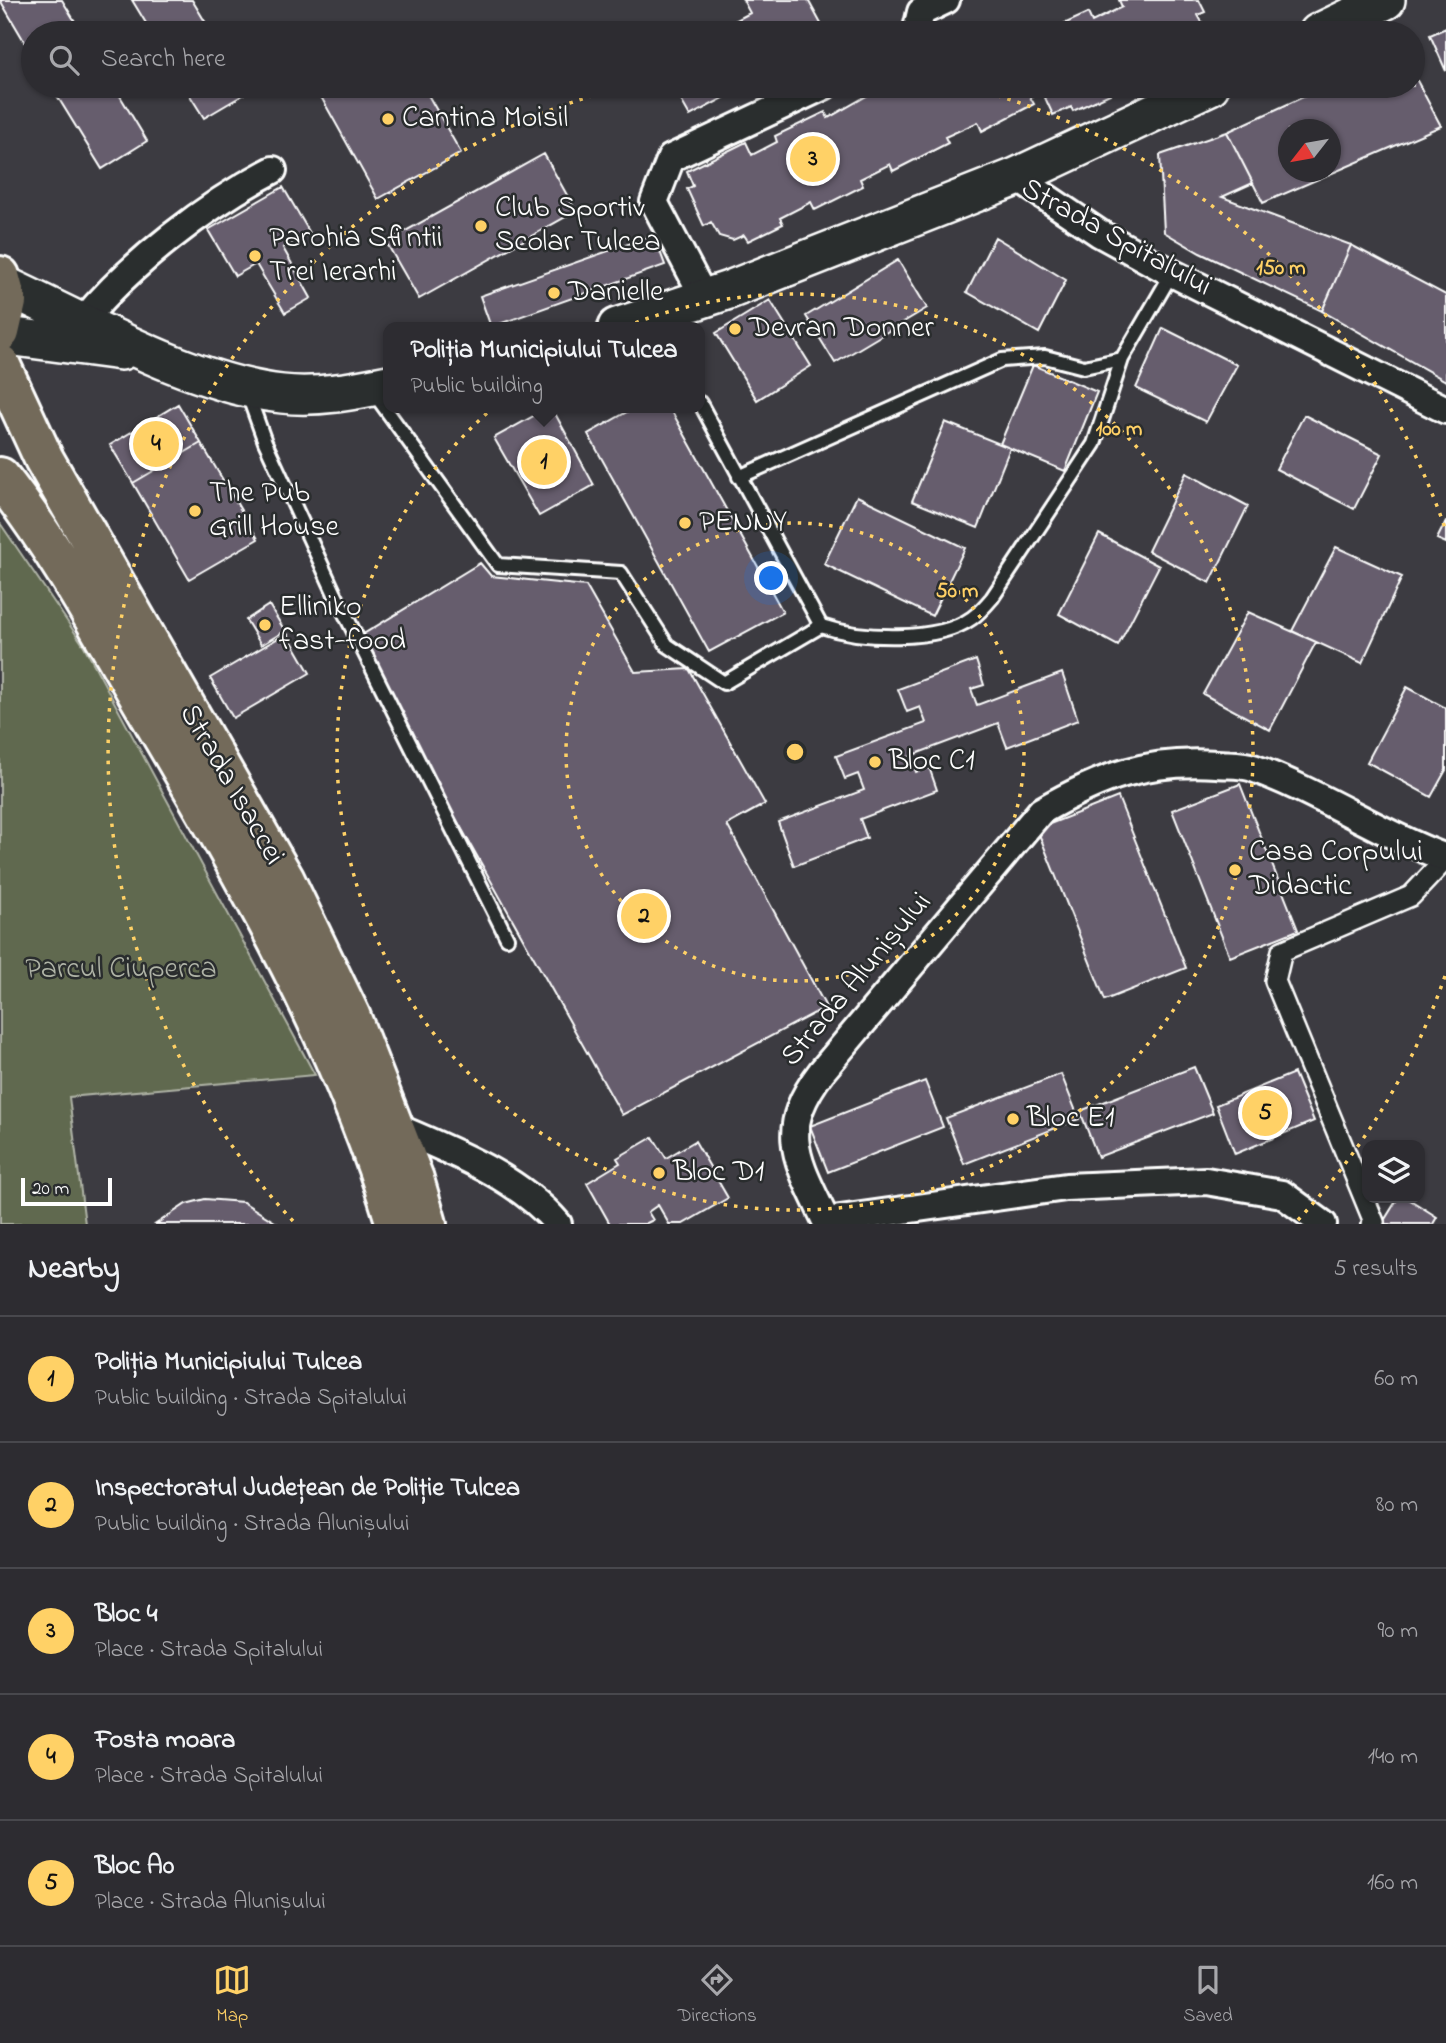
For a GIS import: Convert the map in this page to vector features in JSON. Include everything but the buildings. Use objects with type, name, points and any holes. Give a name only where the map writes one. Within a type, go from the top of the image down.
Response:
[{"type":"main road","points":[[1343,21],[1386,0]]},
{"type":"main road","points":[[1016,177],[1184,98]]},
{"type":"main road","name":"Strada Spitalului","points":[[657,322],[705,299],[1016,177]]},
{"type":"main road","points":[[2,280],[154,355],[246,387],[282,394],[318,395],[380,386]]},
{"type":"main road","points":[[2,280],[6,302],[0,333],[154,355]]},
{"type":"main road","name":"Strada Isaccei","points":[[0,364],[44,459],[285,880],[350,1015],[393,1126],[426,1224]]},
{"type":"main road","name":"Strada Isaccei","points":[[0,477],[102,633],[256,895],[318,1018],[365,1130],[396,1224]]},
{"type":"street","points":[[919,21],[921,12],[946,0]]},
{"type":"street","points":[[705,299],[654,202],[671,158],[798,98]]},
{"type":"street","points":[[83,321],[131,271],[232,191],[273,170]]},
{"type":"street","name":"Strada Spitalului","points":[[1016,177],[1099,233],[1172,273],[1446,410]]},
{"type":"street","name":"Strada Alunișului","points":[[1323,1224],[1282,1195],[1255,1187],[1206,1181],[1066,1188],[827,1221],[799,1164],[793,1130],[804,1095],[810,1087],[1041,811],[1084,786],[1148,767],[1188,762],[1251,767],[1409,844],[1446,858]]},
{"type":"street","points":[[1372,1224],[1374,1222],[1275,981],[1282,951],[1411,896],[1446,858]]},
{"type":"street","points":[[393,1126],[480,1165],[545,1210],[558,1224]]},
{"type":"lane","points":[[705,412],[821,626],[846,634],[928,634],[971,619],[992,598],[1094,444],[1122,359],[1172,273]]},
{"type":"lane","points":[[739,477],[1002,360],[1045,357],[1084,367],[1122,359]]},
{"type":"lane","points":[[246,387],[265,442],[335,594],[507,938]]},
{"type":"lane","points":[[398,413],[498,565],[621,573],[667,645],[724,683],[821,626]]},
{"type":"green space","name":"Parcul Ciuperca","points":[[0,523],[84,646],[315,1075],[69,1097],[85,1224],[0,1224]]},
{"type":"place","name":"Cantina Moisil","points":[[388,119]]},
{"type":"place","name":"Bloc 4","points":[[813,159]]},
{"type":"place","name":"Club Sportiv Scolar Tulcea","points":[[481,226]]},
{"type":"place","name":"Parohia Sfintii Trei Ierarhi","points":[[255,256]]},
{"type":"place","name":"Danielle","points":[[554,293]]},
{"type":"place","name":"Devran Donner","points":[[735,329]]},
{"type":"place","name":"Fosta moara","points":[[156,444]]},
{"type":"place","name":"Poliția Municipiului Tulcea","points":[[544,462]]},
{"type":"place","name":"The Pub Grill House","points":[[195,511]]},
{"type":"place","name":"PENNY","points":[[685,523]]},
{"type":"place","name":"Elliniko fast-food","points":[[265,625]]},
{"type":"place","name":"Bloc C1","points":[[875,762]]},
{"type":"place","name":"Casa Corpului Didactic","points":[[1235,870]]},
{"type":"place","name":"Inspectoratul Județean de Poliție Tulcea","points":[[644,916]]},
{"type":"place","name":"Bloc A0","points":[[1265,1113]]},
{"type":"place","name":"Bloc E1","points":[[1013,1119]]},
{"type":"place","name":"Bloc D1","points":[[659,1173]]}]
